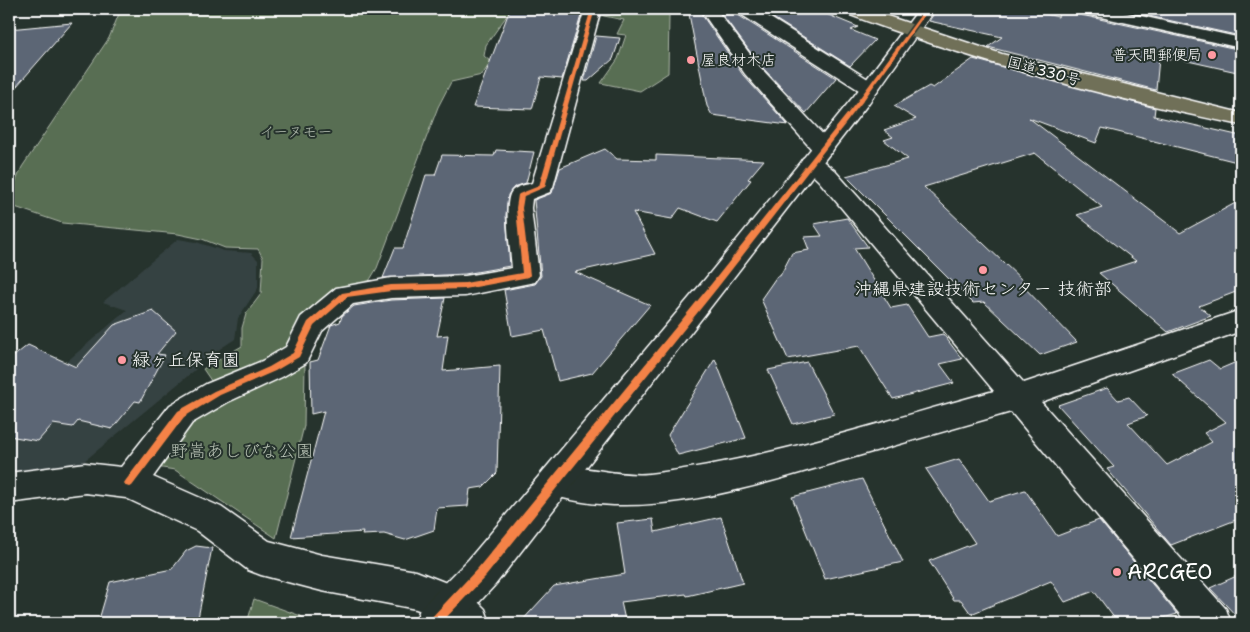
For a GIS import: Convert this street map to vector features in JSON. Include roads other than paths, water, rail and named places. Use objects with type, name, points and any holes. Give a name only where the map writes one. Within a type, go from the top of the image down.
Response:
[{"type":"highway","name":"国道330号","points":[[851,9],[909,31],[1042,71],[1241,119]]},
{"type":"street","points":[[129,483],[181,414],[217,393],[272,369],[296,354],[311,324],[345,295],[391,288],[465,286],[526,275],[519,208],[522,195],[542,187],[592,9]]},
{"type":"street","points":[[708,9],[817,155],[828,176],[1212,623]]},
{"type":"street","points":[[745,9],[814,55],[869,88]]},
{"type":"street","points":[[9,488],[85,478],[129,483],[209,519],[261,557],[322,573],[416,590],[453,617],[556,481],[716,285],[869,88],[927,9]]},
{"type":"street","points":[[1087,9],[1111,11],[1241,42]]},
{"type":"street","points":[[556,481],[610,489],[647,490],[754,471],[1019,397],[1241,320]]},
{"type":"place","name":"普天間郵便局","points":[[1212,55]]},
{"type":"place","name":"屋良材木店","points":[[691,60]]},
{"type":"place","name":"沖縄県建設技術センター 技術部","points":[[983,270]]},
{"type":"place","name":"緑ヶ丘保育園","points":[[122,360]]},
{"type":"place","name":"ARCGEO","points":[[1117,572]]},
{"type":"park label","name":"イーヌモー","points":[[296,132]]},
{"type":"park label","name":"野嵩あしびな公園","points":[[242,451]]}]
